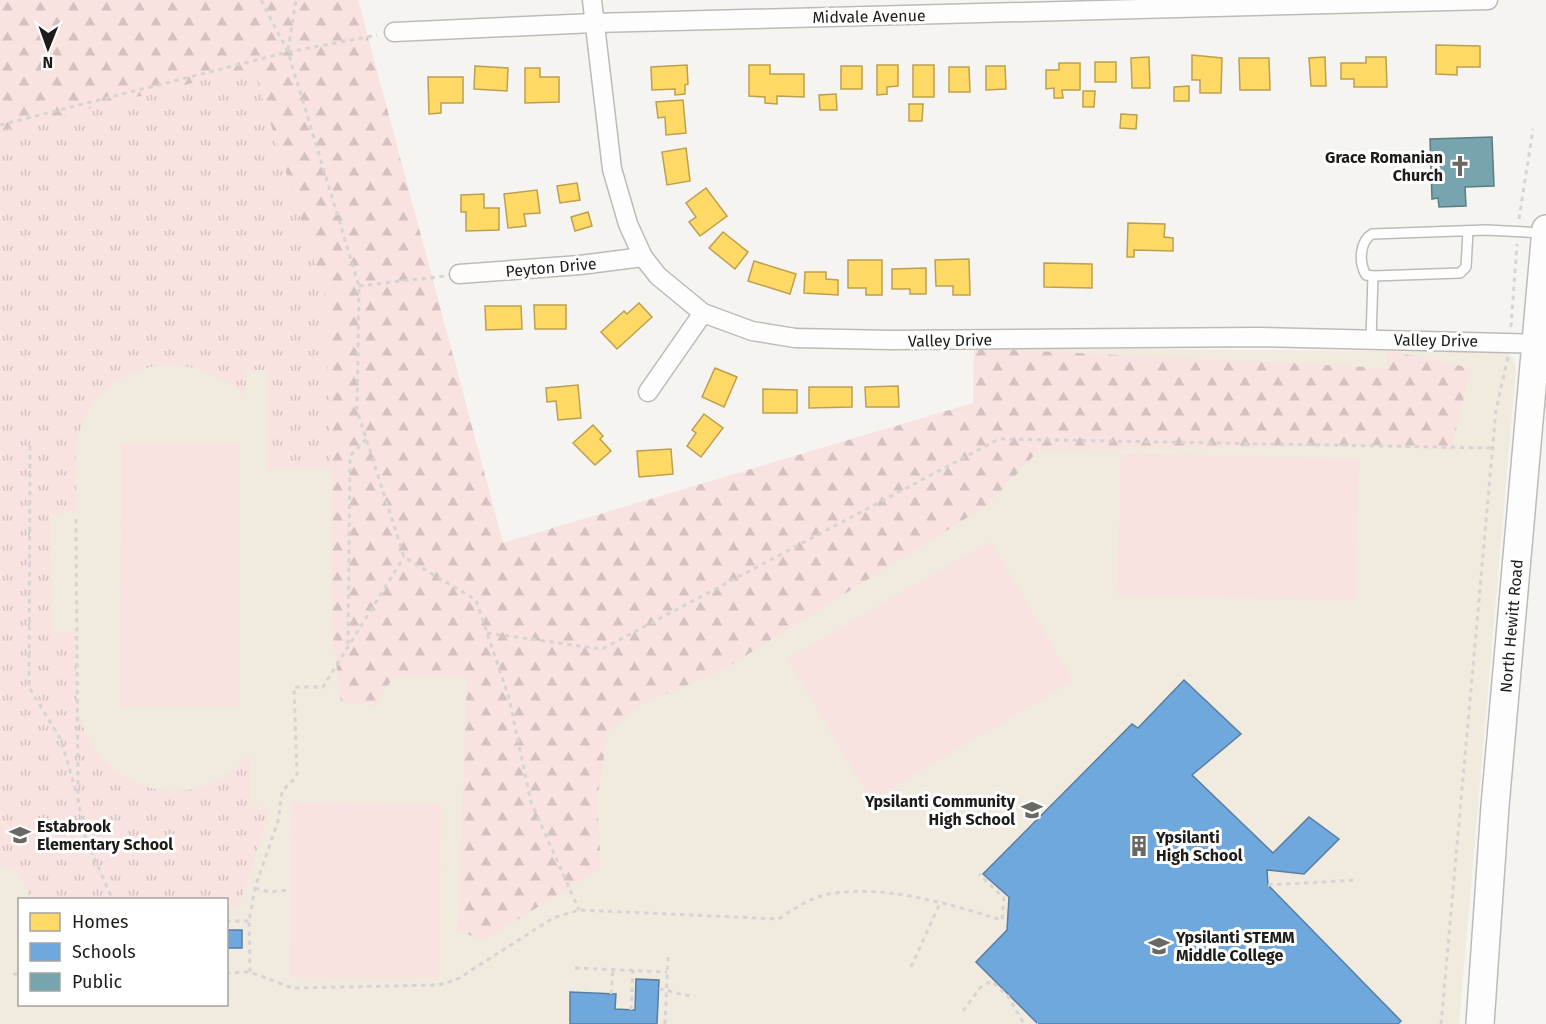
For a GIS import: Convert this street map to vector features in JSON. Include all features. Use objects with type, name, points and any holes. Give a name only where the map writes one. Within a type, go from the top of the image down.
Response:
[{"type":"main road","name":"North Hewitt Road","points":[[1480,1024],[1531,343],[1546,229]]},
{"type":"street","name":"Valley Drive","points":[[592,0],[612,169],[628,224],[643,257],[658,276],[703,313],[752,331],[795,338],[891,340],[1257,336],[1531,343]]},
{"type":"street","name":"Midvale Avenue","points":[[394,32],[594,23],[1488,0]]},
{"type":"street","name":"Peyton Drive","points":[[459,274],[580,265],[643,257]]},
{"type":"street","points":[[648,392],[703,313]]},
{"type":"lane","points":[[1468,231],[1466,267],[1460,273],[1373,276],[1366,275],[1362,269],[1362,245],[1365,238],[1372,234],[1468,231],[1518,230],[1546,234]]},
{"type":"lane","points":[[1371,339],[1373,276]]},
{"type":"path","points":[[261,0],[288,52],[359,286],[357,411],[404,557],[476,600],[509,698],[531,802],[579,910]]},
{"type":"path","points":[[288,52],[296,0]]},
{"type":"path","points":[[0,125],[288,52],[394,32]]},
{"type":"path","points":[[1441,1024],[1496,410],[1531,343],[1518,230],[1533,129]]},
{"type":"path","points":[[359,286],[459,274]]},
{"type":"path","points":[[348,646],[350,456],[366,439]]},
{"type":"path","points":[[487,633],[602,649],[999,439],[1492,448]]},
{"type":"path","points":[[30,446],[29,687],[61,740],[78,800],[86,840],[112,898]]},
{"type":"path","points":[[76,519],[78,800]]},
{"type":"path","points":[[250,972],[249,921],[255,888],[278,821],[282,791],[297,776],[294,687],[323,687],[404,557]]},
{"type":"path","points":[[228,973],[250,972],[292,988],[438,986],[456,980],[553,918],[579,910],[779,919],[795,907],[828,894],[886,894],[941,901],[1002,920],[1004,897],[979,874]]},
{"type":"path","points":[[1268,885],[1356,880]]},
{"type":"path","points":[[255,888],[269,891],[290,890]]},
{"type":"path","points":[[911,967],[941,901]]},
{"type":"path","points":[[228,921],[249,921]]},
{"type":"path","points":[[665,1024],[668,957]]},
{"type":"path","points":[[575,968],[667,972]]},
{"type":"path","points":[[611,994],[613,969]]},
{"type":"path","points":[[631,1010],[633,970]]},
{"type":"path","points":[[13,974],[18,974]]},
{"type":"path","points":[[963,1011],[981,987],[991,981],[1008,996],[1024,1024]]},
{"type":"path","points":[[659,989],[667,989],[681,996],[695,996]]},
{"type":"shaded area","name":"Ypsilanti Community High School","points":[[0,0],[358,0],[503,543],[973,403],[974,348],[1505,352],[1513,358],[1516,369],[1459,1024],[0,1024]]},
{"type":"green space","points":[[0,0],[358,0],[503,543],[973,403],[974,348],[1388,368],[1386,350],[1471,368],[1451,450],[1392,445],[1039,450],[989,504],[721,671],[646,702],[608,732],[597,800],[601,868],[483,941],[458,930],[467,677],[394,676],[375,706],[341,702],[332,630],[332,478],[325,295],[253,68],[0,131]]},
{"type":"green space","points":[[253,67],[325,295],[331,468],[268,469],[267,370],[246,370],[246,397],[224,380],[200,370],[176,366],[151,367],[128,374],[108,388],[91,408],[77,442],[75,461],[77,511],[50,515],[52,632],[75,632],[77,688],[81,720],[100,756],[114,770],[131,780],[150,788],[169,791],[189,790],[209,784],[231,771],[250,754],[249,807],[271,807],[239,907],[228,908],[228,898],[29,898],[28,889],[14,869],[0,866],[0,131]]},
{"type":"green space","points":[[240,443],[240,706],[120,706],[122,444]]},
{"type":"green space","points":[[1121,453],[1359,459],[1356,601],[1117,595]]},
{"type":"green space","points":[[990,541],[1073,681],[871,800],[788,659]]},
{"type":"green space","points":[[291,802],[441,804],[440,978],[290,977]]},
{"type":"building: Homes","points":[[1436,45],[1480,46],[1480,67],[1457,67],[1457,75],[1436,74]]},
{"type":"building: Homes","points":[[1192,55],[1222,58],[1221,93],[1200,93],[1200,80],[1192,80]]},
{"type":"building: Homes","points":[[1149,57],[1150,88],[1132,88],[1131,58]]},
{"type":"building: Homes","points":[[1325,57],[1326,86],[1311,86],[1309,58]]},
{"type":"building: Homes","points":[[1366,57],[1386,57],[1387,87],[1354,87],[1354,79],[1341,79],[1341,63],[1366,63]]},
{"type":"building: Homes","points":[[1239,58],[1269,58],[1270,90],[1240,90]]},
{"type":"building: Homes","points":[[1095,62],[1116,62],[1116,82],[1095,82]]},
{"type":"building: Homes","points":[[1059,63],[1080,63],[1080,90],[1062,90],[1063,98],[1054,98],[1054,88],[1046,89],[1046,70],[1059,70]]},
{"type":"building: Homes","points":[[687,65],[688,84],[685,85],[685,94],[675,95],[675,89],[652,90],[651,67]]},
{"type":"building: Homes","points":[[749,65],[770,65],[770,74],[804,74],[804,97],[777,96],[777,104],[765,103],[765,97],[749,96]]},
{"type":"building: Homes","points":[[877,65],[898,65],[898,86],[887,87],[887,94],[877,95]]},
{"type":"building: Homes","points":[[913,65],[934,65],[934,97],[913,97]]},
{"type":"building: Homes","points":[[475,66],[508,68],[507,91],[474,89]]},
{"type":"building: Homes","points":[[841,66],[862,66],[862,89],[841,89]]},
{"type":"building: Homes","points":[[986,66],[1005,66],[1006,89],[986,90]]},
{"type":"building: Homes","points":[[949,67],[969,67],[970,92],[949,92]]},
{"type":"building: Homes","points":[[525,68],[540,68],[540,77],[559,77],[559,102],[525,103]]},
{"type":"building: Homes","points":[[428,77],[463,77],[463,103],[441,103],[441,113],[429,114]]},
{"type":"building: Homes","points":[[1189,86],[1189,101],[1174,101],[1174,87]]},
{"type":"building: Homes","points":[[1083,91],[1095,91],[1094,107],[1083,107]]},
{"type":"building: Homes","points":[[836,94],[837,110],[820,110],[819,95]]},
{"type":"building: Homes","points":[[683,100],[686,133],[666,135],[665,117],[658,118],[656,102]]},
{"type":"building: Homes","points":[[909,104],[923,104],[922,121],[909,121]]},
{"type":"building: Homes","points":[[1121,114],[1137,115],[1136,129],[1120,128]]},
{"type":"building: Homes","points":[[686,148],[690,181],[667,185],[662,152]]},
{"type":"building: Homes","points":[[577,183],[580,200],[560,203],[557,186]]},
{"type":"building: Homes","points":[[706,188],[727,216],[700,236],[689,222],[696,217],[686,203]]},
{"type":"building: Homes","points":[[537,190],[540,213],[524,214],[526,226],[508,228],[504,194]]},
{"type":"building: Homes","points":[[484,194],[484,208],[499,208],[499,230],[466,231],[466,212],[461,212],[461,195]]},
{"type":"building: Homes","points":[[588,212],[592,226],[575,231],[571,217]]},
{"type":"building: Homes","points":[[1128,223],[1165,224],[1164,237],[1173,238],[1173,251],[1134,250],[1134,257],[1127,257]]},
{"type":"building: Homes","points":[[723,232],[748,252],[735,269],[709,248]]},
{"type":"building: Homes","points":[[969,259],[970,295],[953,295],[953,286],[936,286],[935,260]]},
{"type":"building: Homes","points":[[848,260],[882,260],[882,295],[866,295],[866,288],[848,288]]},
{"type":"building: Homes","points":[[754,261],[796,274],[790,294],[748,281]]},
{"type":"building: Homes","points":[[1044,263],[1092,264],[1092,288],[1044,287]]},
{"type":"building: Homes","points":[[926,268],[926,294],[910,294],[910,289],[892,289],[892,269]]},
{"type":"building: Homes","points":[[805,272],[826,272],[826,279],[838,280],[838,295],[804,293]]},
{"type":"building: Homes","points":[[639,303],[652,317],[617,349],[601,332],[624,311],[627,314]]},
{"type":"building: Homes","points":[[534,305],[566,305],[566,329],[535,329]]},
{"type":"building: Homes","points":[[485,306],[521,306],[522,329],[486,330]]},
{"type":"building: Homes","points":[[715,368],[737,377],[724,407],[702,397]]},
{"type":"building: Homes","points":[[578,385],[581,418],[558,420],[556,401],[547,402],[546,388]]},
{"type":"building: Homes","points":[[898,386],[899,407],[866,407],[865,387]]},
{"type":"building: Homes","points":[[809,387],[852,387],[852,407],[809,408]]},
{"type":"building: Homes","points":[[763,389],[797,390],[797,413],[763,413]]},
{"type":"building: Homes","points":[[704,414],[723,428],[701,457],[687,446],[696,433],[692,430]]},
{"type":"building: Homes","points":[[593,425],[603,436],[600,439],[611,451],[595,465],[573,443]]},
{"type":"building: Homes","points":[[671,449],[673,474],[639,477],[637,451]]},
{"type":"building: Schools","name":"Ypsilanti High School","points":[[1184,680],[1241,734],[1192,775],[1273,853],[1309,817],[1339,839],[1304,874],[1267,870],[1268,885],[1401,1021],[1398,1024],[1038,1024],[976,962],[1007,930],[1009,897],[983,874],[1132,724],[1138,728]]},
{"type":"building: Schools","points":[[228,930],[242,930],[242,948],[228,948]]},
{"type":"building: Schools","points":[[636,979],[659,980],[657,1024],[570,1024],[570,992],[616,994],[615,1009],[635,1010]]},
{"type":"building: Public","name":"Grace Romanian Church","points":[[1492,137],[1494,186],[1465,187],[1466,206],[1439,207],[1438,198],[1432,199],[1430,139]]},
{"type":"place","name":"Grace Romanian Church","points":[[1460,166]]},
{"type":"place","name":"Ypsilanti Community High School","points":[[1032,810]]},
{"type":"place","name":"Estabrook Elementary School","points":[[20,835]]},
{"type":"place","name":"Ypsilanti High School","points":[[1139,846]]},
{"type":"place","name":"Ypsilanti STEMM Middle College","points":[[1159,946]]}]
